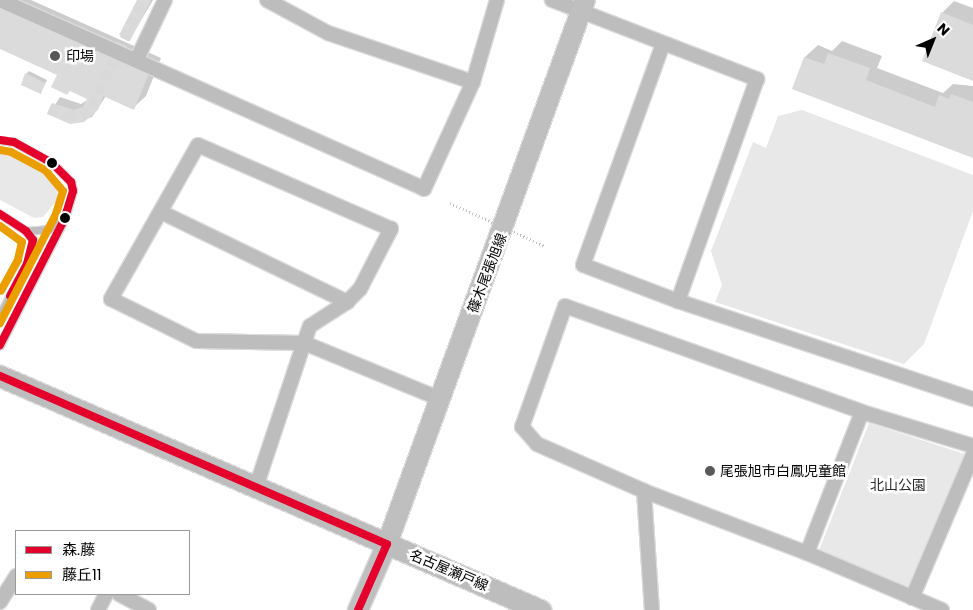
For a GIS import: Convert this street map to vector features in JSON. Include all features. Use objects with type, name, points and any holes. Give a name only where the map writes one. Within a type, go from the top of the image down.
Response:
[{"type":"main road","name":"篠木尾張旭線","points":[[358,610],[387,544],[438,398],[494,257],[583,6]]},
{"type":"main road","name":"名古屋瀬戸線","points":[[0,376],[540,610]]},
{"type":"street","points":[[0,0],[137,59],[424,189],[473,82],[497,0]]},
{"type":"street","points":[[137,59],[165,0]]},
{"type":"street","points":[[267,0],[328,33],[473,82]]},
{"type":"street","points":[[552,0],[583,6],[663,44],[757,79],[678,301]]},
{"type":"street","points":[[663,44],[583,264],[678,301],[973,400]]},
{"type":"street","points":[[256,487],[304,343],[310,326],[347,302],[360,289],[391,229],[198,145],[111,299],[196,341],[304,343],[438,398]]},
{"type":"street","points":[[160,212],[347,302]]},
{"type":"street","points":[[942,610],[807,553],[644,491],[537,444],[522,427],[564,306],[862,412],[973,446]]},
{"type":"street","points":[[807,553],[862,412]]},
{"type":"street","points":[[912,598],[973,454]]},
{"type":"street","points":[[644,491],[652,610]]},
{"type":"street","points":[[0,602],[15,578]]},
{"type":"street","points":[[98,610],[106,595]]},
{"type":"street","points":[[121,595],[149,610]]},
{"type":"lane","points":[[0,140],[14,142],[35,152],[71,182],[73,191],[65,218],[0,344]]},
{"type":"lane","points":[[0,214],[26,231],[33,240],[27,264],[0,314]]},
{"type":"lane","points":[[26,231],[49,229],[65,218]]},
{"type":"path","points":[[450,204],[546,246]]},
{"type":"green space","points":[[802,110],[973,175],[973,211],[924,344],[904,364],[715,302],[722,285],[711,251],[753,142],[766,148],[778,116]]},
{"type":"green space","points":[[0,148],[35,160],[57,187],[58,199],[43,217],[34,218],[0,200]]},
{"type":"green space","name":"北山公園","points":[[869,423],[965,454],[907,590],[819,550]]},
{"type":"building","points":[[137,0],[151,0],[130,41],[119,35]]},
{"type":"building","points":[[0,2],[150,71],[134,110],[103,96],[98,110],[84,122],[70,124],[47,114],[52,103],[74,110],[83,107],[87,99],[70,91],[67,95],[51,87],[57,75],[0,49]]},
{"type":"building","points":[[941,12],[973,25],[973,81],[922,61]]},
{"type":"building","points":[[828,53],[870,68],[866,80],[935,107],[939,95],[949,99],[951,94],[973,102],[973,158],[792,89],[804,57],[824,64]]},
{"type":"building","points":[[25,73],[45,83],[41,94],[21,85]]},
{"type":"tunnel","points":[[49,109],[66,116],[81,116],[92,107],[143,0]]},
{"type":"transit line","name":"森.藤","points":[[0,140],[14,142],[52,163],[71,182],[73,191],[65,218],[0,345]]},
{"type":"transit line","name":"藤丘11","points":[[0,150],[11,152],[46,171],[63,191],[56,214],[0,323]]},
{"type":"transit line","name":"森.藤","points":[[0,214],[26,231],[33,240],[27,264],[10,296]]},
{"type":"transit line","name":"藤丘11","points":[[0,226],[22,242],[18,260],[1,291]]},
{"type":"transit line","name":"森.藤","points":[[0,376],[387,544]]},
{"type":"transit line","name":"森.藤","points":[[358,610],[387,544]]},
{"type":"place","name":"印場","points":[[55,56]]},
{"type":"place","name":"尾張旭市白鳳児童館","points":[[710,471]]}]
